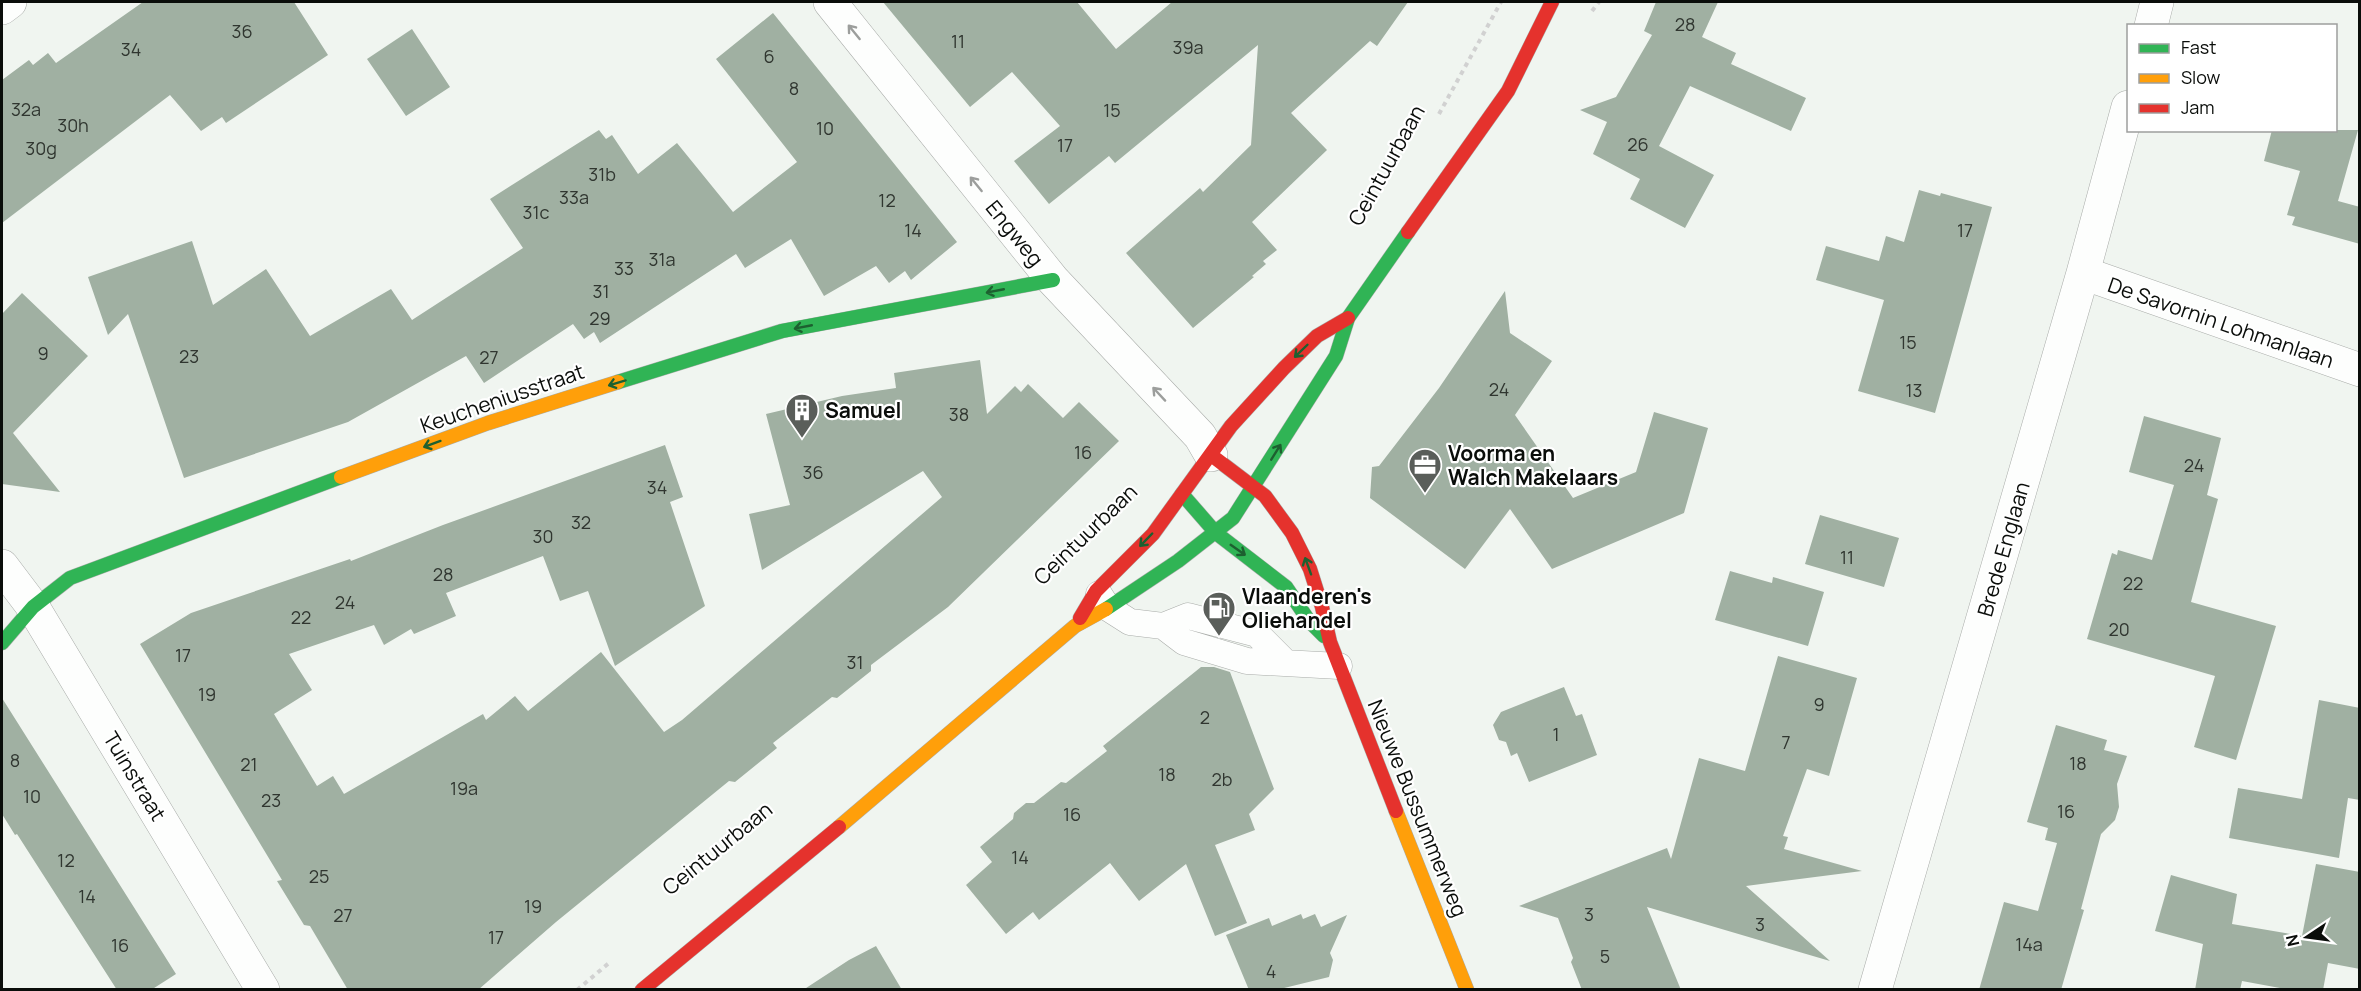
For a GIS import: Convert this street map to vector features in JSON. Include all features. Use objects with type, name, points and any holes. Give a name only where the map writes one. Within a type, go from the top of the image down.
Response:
[{"type":"street","points":[[2,8],[10,2]]},
{"type":"street","name":"Engweg","points":[[830,2],[1053,280],[1200,436],[1211,454]]},
{"type":"street","name":"Ceintuurbaan","points":[[1075,626],[1102,600],[1216,533],[1233,518],[1336,356],[1348,318],[1508,91],[1552,2]]},
{"type":"street","points":[[2152,24],[2157,2]]},
{"type":"street","name":"Brede Englaan","points":[[1875,990],[2083,273],[2127,111]]},
{"type":"street","name":"De Savornin Lohmanlaan","points":[[2083,273],[2360,370]]},
{"type":"street","name":"Keucheniusstraat","points":[[2,643],[33,607],[70,578],[488,423],[782,331],[1053,280]]},
{"type":"street","name":"Ceintuurbaan","points":[[642,990],[805,856],[1075,626],[1102,600],[1231,426],[1317,336],[1348,318]]},
{"type":"street","name":"Nieuwe Bussummerweg","points":[[1211,454],[1272,503],[1301,546],[1327,618],[1330,642],[1467,990]]},
{"type":"street","name":"Nieuwe Bussummerweg","points":[[1182,494],[1216,533],[1286,587],[1310,621],[1330,642]]},
{"type":"street","name":"Tuinstraat","points":[[2,566],[33,607],[263,990]]},
{"type":"lane","points":[[1102,600],[1130,622],[1163,626],[1188,616],[1257,634],[1284,661],[1339,666]]},
{"type":"path","name":"Ceintuurbaan","points":[[1438,116],[1501,2]]},
{"type":"path","points":[[577,990],[614,959]]},
{"type":"building","points":[[143,2],[294,2],[328,55],[226,123],[222,117],[201,131],[170,95],[2,223],[2,80],[29,60],[33,65],[48,53],[56,63]]},
{"type":"building","points":[[883,2],[1077,2],[1116,49],[1172,2],[1408,2],[1377,46],[1370,41],[1291,113],[1327,150],[1252,222],[1277,250],[1263,261],[1266,264],[1252,276],[1254,277],[1193,328],[1126,253],[1200,188],[1203,192],[1251,145],[1258,45],[1115,163],[1109,156],[1049,204],[1014,161],[1060,126],[1012,72],[970,107]]},
{"type":"building","points":[[1656,2],[1718,2],[1702,37],[1736,53],[1731,64],[1806,98],[1791,131],[1690,86],[1659,146],[1714,175],[1685,228],[1630,199],[1640,179],[1593,154],[1607,122],[1580,110],[1616,97],[1652,35],[1644,31]]},
{"type":"building","points":[[773,13],[957,242],[911,280],[905,271],[889,283],[876,266],[824,296],[791,239],[745,268],[736,254],[600,343],[594,332],[584,339],[573,324],[484,383],[466,356],[348,422],[184,478],[128,314],[108,335],[88,277],[192,241],[213,305],[266,269],[310,336],[391,289],[412,320],[523,248],[490,199],[599,130],[606,139],[612,135],[638,174],[677,143],[733,212],[797,162],[716,59]]},
{"type":"building","points":[[412,29],[450,87],[406,116],[367,59]]},
{"type":"building","points":[[2358,130],[2338,201],[2360,207],[2360,244],[2292,225],[2295,217],[2287,215],[2300,171],[2264,161],[2271,132]]},
{"type":"building","points":[[1919,190],[1940,196],[1941,193],[1992,207],[1935,413],[1858,391],[1884,300],[1816,280],[1826,246],[1879,261],[1886,236],[1904,242]]},
{"type":"building","points":[[1505,291],[1510,333],[1552,361],[1515,415],[1573,498],[1636,472],[1654,412],[1708,428],[1684,513],[1552,569],[1510,509],[1465,569],[1370,498],[1372,467],[1379,466],[1439,388]]},
{"type":"building","points":[[22,293],[88,356],[13,433],[60,492],[2,484],[2,314]]},
{"type":"building","points":[[980,360],[987,414],[1015,386],[1021,392],[1028,384],[1063,418],[1079,402],[1119,441],[948,607],[871,665],[871,671],[837,698],[832,697],[773,743],[777,748],[735,782],[729,781],[556,922],[478,990],[348,990],[310,926],[304,925],[277,881],[282,880],[140,644],[191,613],[350,559],[351,561],[443,525],[665,445],[683,497],[670,502],[705,606],[615,666],[588,591],[560,601],[543,556],[446,593],[456,616],[414,634],[411,629],[384,645],[374,625],[289,654],[312,690],[274,714],[317,786],[333,776],[344,794],[483,714],[486,720],[515,696],[528,711],[601,652],[664,732],[682,720],[942,497],[923,471],[762,570],[749,514],[790,505],[766,414],[842,396],[896,388],[894,373]]},
{"type":"building","points":[[2144,416],[2221,438],[2207,495],[2218,499],[2191,602],[2276,626],[2236,760],[2194,747],[2215,676],[2087,639],[2112,553],[2117,555],[2118,550],[2152,560],[2174,485],[2129,472]]},
{"type":"building","points":[[1820,515],[1899,538],[1884,587],[1805,564]]},
{"type":"building","points":[[1730,571],[1772,583],[1773,577],[1824,592],[1808,646],[1715,620]]},
{"type":"building","points":[[1778,656],[1857,678],[1829,776],[1807,769],[1783,836],[1788,837],[1784,849],[1862,871],[1746,886],[1830,961],[1647,907],[1681,990],[1582,990],[1558,918],[1519,906],[1667,848],[1671,859],[1699,758],[1745,771]]},
{"type":"building","points":[[1201,667],[1214,667],[1230,672],[1274,789],[1249,814],[1255,830],[1215,845],[1247,923],[1215,936],[1186,864],[1139,901],[1110,863],[1039,920],[1033,912],[1006,934],[966,885],[992,862],[980,847],[1013,819],[1014,813],[1026,803],[1034,803],[1061,782],[1066,783],[1107,751],[1103,746]]},
{"type":"building","points":[[1564,687],[1576,716],[1582,714],[1597,755],[1529,782],[1517,753],[1511,756],[1506,742],[1499,740],[1493,725],[1501,712]]},
{"type":"building","points":[[2,698],[176,974],[151,990],[117,990],[2,814]]},
{"type":"building","points":[[2319,700],[2360,708],[2360,800],[2348,798],[2339,858],[2229,838],[2238,788],[2302,799]]},
{"type":"building","points":[[2056,725],[2107,740],[2104,750],[2127,756],[2117,784],[2119,807],[2115,820],[2101,834],[2081,909],[2084,910],[2061,990],[1979,990],[2004,902],[2038,911],[2057,843],[2045,840],[2048,828],[2027,822]]},
{"type":"building","points":[[2316,864],[2360,872],[2360,969],[2328,963],[2323,990],[2291,990],[2242,981],[2240,990],[2195,990],[2203,944],[2155,931],[2171,875],[2237,894],[2232,924],[2302,936]]},
{"type":"building","points":[[1301,914],[1303,919],[1315,914],[1321,927],[1347,915],[1330,953],[1333,960],[1329,977],[1276,990],[1249,990],[1226,935],[1269,918],[1272,926]]},
{"type":"building","points":[[876,946],[902,990],[803,990],[849,960]]},
{"type":"traffic: fast","points":[[1106,609],[1178,561],[1233,518],[1336,356],[1348,318],[1408,232]]},
{"type":"traffic: fast","points":[[618,382],[782,331],[1053,280]]},
{"type":"traffic: fast","points":[[2,643],[33,607],[70,578],[341,477]]},
{"type":"traffic: fast","points":[[1182,494],[1216,533],[1286,587],[1309,621],[1324,636]]},
{"type":"traffic: slow","points":[[341,477],[488,423],[618,382]]},
{"type":"traffic: slow","points":[[839,827],[1075,626],[1106,609]]},
{"type":"traffic: slow","points":[[1396,811],[1467,990]]},
{"type":"traffic: jam","points":[[1408,232],[1508,91],[1552,2]]},
{"type":"traffic: jam","points":[[1080,618],[1096,591],[1153,534],[1231,426],[1317,336],[1348,318]]},
{"type":"traffic: jam","points":[[1211,455],[1265,496],[1292,533],[1310,569],[1330,642],[1396,811]]},
{"type":"traffic: jam","points":[[642,990],[839,827]]},
{"type":"place","name":"Samuel","points":[[802,439]]},
{"type":"place","name":"Voorma en Walch Makelaars","points":[[1425,494]]},
{"type":"place","name":"Vlaanderen's Oliehandel","points":[[1219,637]]}]
